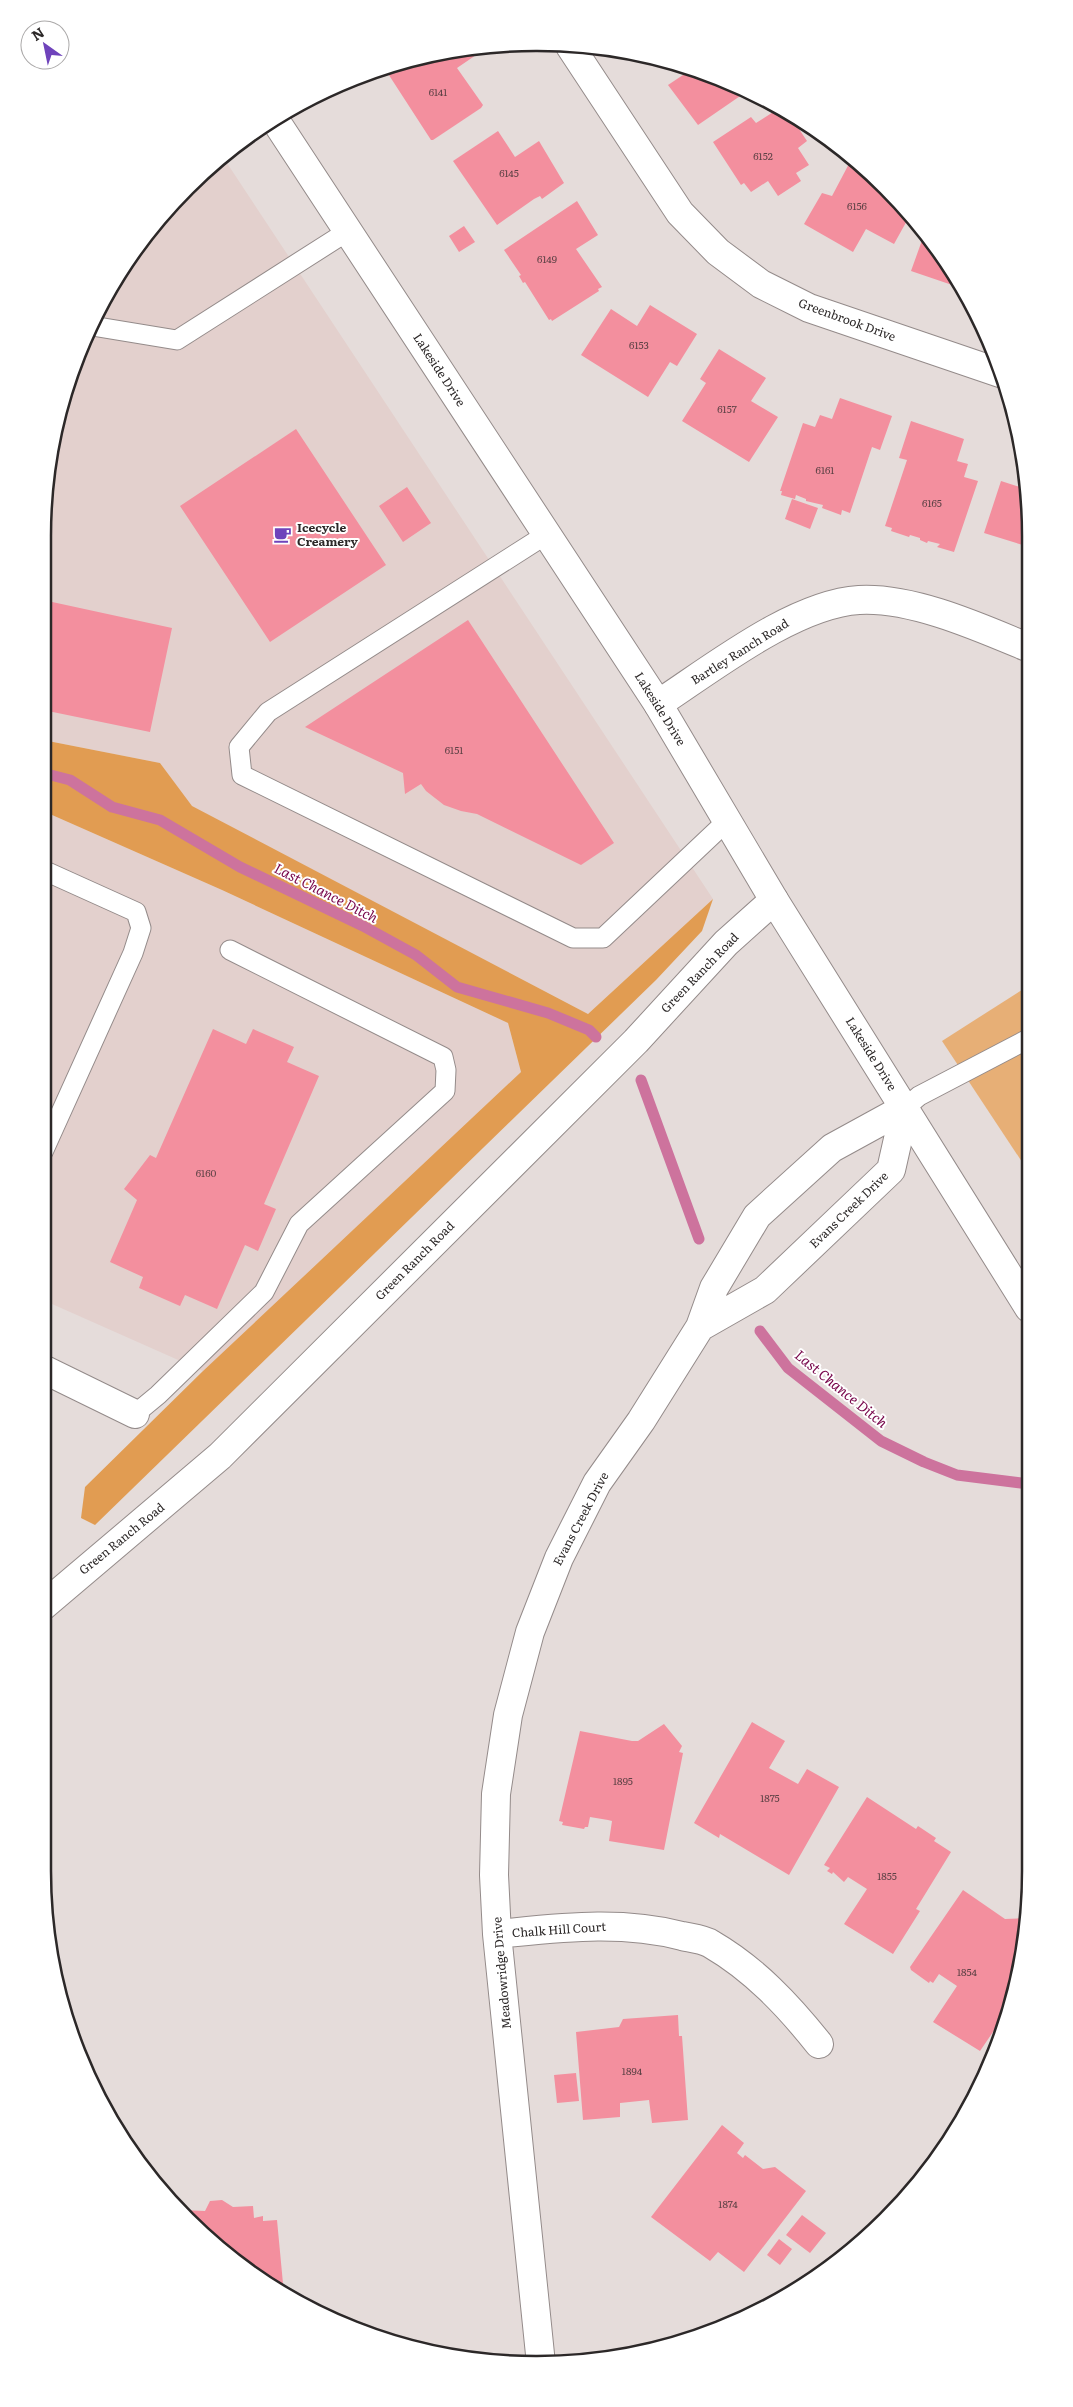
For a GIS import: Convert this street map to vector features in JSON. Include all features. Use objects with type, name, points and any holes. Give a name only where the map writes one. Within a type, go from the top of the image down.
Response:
[{"type":"street","name":"Greenbrook Drive","points":[[574,53],[680,213],[718,252],[761,284],[810,308],[992,370]]},
{"type":"street","name":"Lakeside Drive","points":[[279,126],[658,704],[774,900],[1022,1297]]},
{"type":"street","name":"Bartley Ranch Road","points":[[658,704],[780,626],[817,609],[859,600],[902,603],[988,630],[1022,645]]},
{"type":"street","name":"Green Ranch Road","points":[[51,1598],[220,1456],[629,1048],[726,943],[774,900]]},
{"type":"street","name":"Evans Creek Drive","points":[[700,1327],[765,1290],[891,1170],[905,1108]]},
{"type":"street","name":"Evans Creek Drive","points":[[547,1588],[559,1558],[597,1484],[641,1421],[700,1327],[714,1288],[757,1216],[832,1148],[905,1108]]},
{"type":"street","points":[[51,1373],[135,1414]]},
{"type":"street","name":"Meadowridge Drive","points":[[540,2356],[497,1934],[494,1875],[498,1784],[508,1715],[530,1632],[547,1588]]},
{"type":"street","name":"Chalk Hill Court","points":[[497,1934],[597,1925],[655,1929],[709,1943],[756,1976],[791,2008],[819,2044]]},
{"type":"lane","points":[[99,327],[177,340],[348,231]]},
{"type":"lane","points":[[547,534],[268,712],[239,747],[242,775],[573,938],[602,938],[727,821]]},
{"type":"lane","points":[[51,874],[136,912],[141,928],[133,953],[51,1132]]},
{"type":"lane","points":[[135,1414],[158,1395],[264,1292],[299,1224],[445,1090],[446,1070],[443,1057],[230,950]]},
{"type":"lane","points":[[905,1108],[919,1096],[1022,1042]]},
{"type":"shaded area","points":[[227,163],[713,899],[588,1014],[191,806],[160,763],[51,742],[51,536],[55,473],[68,411],[77,381],[101,322],[116,294],[133,267],[172,217],[193,193]]},
{"type":"shaded area","points":[[51,742],[160,763],[192,806],[588,1014],[713,899],[702,931],[656,980],[95,1525],[81,1518],[85,1487],[203,1371],[521,1072],[508,1023],[222,890],[51,815]]},
{"type":"shaded area","points":[[51,815],[222,890],[508,1023],[521,1072],[203,1371],[51,1304]]},
{"type":"shaded area","points":[[1022,990],[1022,1162],[942,1041]]},
{"type":"building","points":[[477,55],[457,68],[483,105],[431,140],[389,75],[411,68]]},
{"type":"building","points":[[684,75],[740,96],[698,125],[668,85]]},
{"type":"building","points":[[772,112],[799,128],[807,141],[798,148],[809,165],[796,173],[801,181],[778,196],[768,181],[751,192],[744,183],[741,185],[713,142],[751,117],[756,123]]},
{"type":"building","points":[[498,131],[515,157],[539,141],[564,183],[542,199],[540,196],[534,199],[497,225],[453,161]]},
{"type":"building","points":[[848,165],[880,193],[906,223],[894,244],[866,229],[853,252],[804,224],[822,193],[832,196]]},
{"type":"building","points":[[577,201],[598,235],[576,249],[602,287],[598,289],[599,291],[552,321],[551,319],[549,320],[525,282],[523,283],[519,276],[521,275],[504,250]]},
{"type":"building","points":[[464,226],[475,242],[459,252],[449,236]]},
{"type":"building","points":[[922,242],[951,285],[911,271]]},
{"type":"building","points":[[650,305],[697,334],[677,366],[670,362],[648,397],[581,355],[611,309],[637,326]]},
{"type":"building","points":[[719,349],[766,378],[751,401],[778,417],[749,462],[682,421],[706,383],[700,379]]},
{"type":"building","points":[[840,398],[892,416],[880,450],[872,447],[850,513],[842,510],[841,515],[822,508],[823,505],[806,501],[806,499],[796,495],[795,499],[781,495],[782,491],[780,491],[803,423],[815,427],[820,415],[832,419]]},
{"type":"building","points":[[911,421],[964,439],[957,461],[968,464],[964,477],[978,481],[954,552],[937,547],[940,544],[928,541],[927,543],[920,540],[920,538],[910,535],[909,537],[891,531],[892,528],[885,526],[907,460],[899,458]]},
{"type":"building","name":"Icecycle Creamery","points":[[296,429],[386,565],[270,642],[180,506]]},
{"type":"building","points":[[1001,481],[1019,487],[1022,545],[984,533]]},
{"type":"building","points":[[407,487],[431,523],[403,542],[379,506]]},
{"type":"building","points":[[792,499],[818,508],[810,529],[785,519]]},
{"type":"building","points":[[51,602],[172,628],[150,732],[51,712]]},
{"type":"building","points":[[468,620],[614,843],[581,865],[477,814],[444,805],[426,791],[421,784],[405,794],[403,773],[305,727]]},
{"type":"building","points":[[213,1029],[246,1044],[253,1029],[294,1047],[287,1062],[319,1076],[264,1204],[276,1209],[258,1251],[245,1245],[217,1309],[185,1295],[180,1306],[139,1288],[143,1277],[110,1262],[137,1200],[124,1189],[150,1155],[156,1158]]},
{"type":"building","points":[[752,1722],[785,1741],[769,1768],[798,1784],[807,1769],[839,1787],[789,1875],[720,1834],[719,1838],[694,1823]]},
{"type":"building","points":[[664,1724],[682,1746],[679,1752],[683,1753],[664,1850],[609,1841],[612,1821],[608,1820],[590,1817],[588,1827],[584,1829],[562,1825],[563,1822],[559,1821],[580,1731],[638,1741]]},
{"type":"building","points":[[867,1797],[916,1829],[918,1826],[936,1838],[934,1841],[951,1852],[916,1909],[920,1911],[893,1954],[844,1924],[867,1889],[848,1877],[844,1882],[833,1872],[832,1874],[827,1871],[830,1868],[824,1865]]},
{"type":"building","points":[[963,1890],[1005,1919],[1019,1918],[1005,1996],[995,2029],[980,2051],[933,2022],[957,1986],[939,1974],[933,1983],[930,1981],[929,1983],[911,1970],[910,1967]]},
{"type":"building","points":[[678,2015],[679,2036],[682,2036],[688,2120],[652,2123],[649,2100],[620,2103],[620,2117],[583,2120],[576,2032],[619,2027],[623,2019]]},
{"type":"building","points":[[576,2073],[579,2101],[557,2103],[554,2075]]},
{"type":"building","points":[[722,2125],[744,2143],[737,2153],[743,2158],[745,2155],[763,2169],[775,2167],[806,2191],[744,2272],[718,2252],[710,2261],[651,2217]]},
{"type":"building","points":[[222,2200],[233,2207],[253,2206],[254,2218],[263,2216],[263,2221],[277,2220],[283,2284],[241,2255],[190,2210],[205,2211],[210,2201]]},
{"type":"building","points":[[802,2215],[826,2233],[810,2253],[786,2235]]},
{"type":"building","points":[[779,2239],[792,2249],[780,2265],[767,2255]]},
{"type":"waterway","name":"Last Chance Ditch","points":[[51,775],[70,780],[112,807],[160,820],[240,867],[363,926],[416,955],[457,987],[548,1013],[589,1030],[596,1037]]},
{"type":"waterway","name":"Last Chance Ditch","points":[[641,1080],[699,1239]]},
{"type":"waterway","name":"Last Chance Ditch","points":[[760,1331],[788,1368],[881,1441],[924,1462],[957,1475],[1022,1483]]},
{"type":"place","name":"Icecycle Creamery","points":[[283,535]]}]
